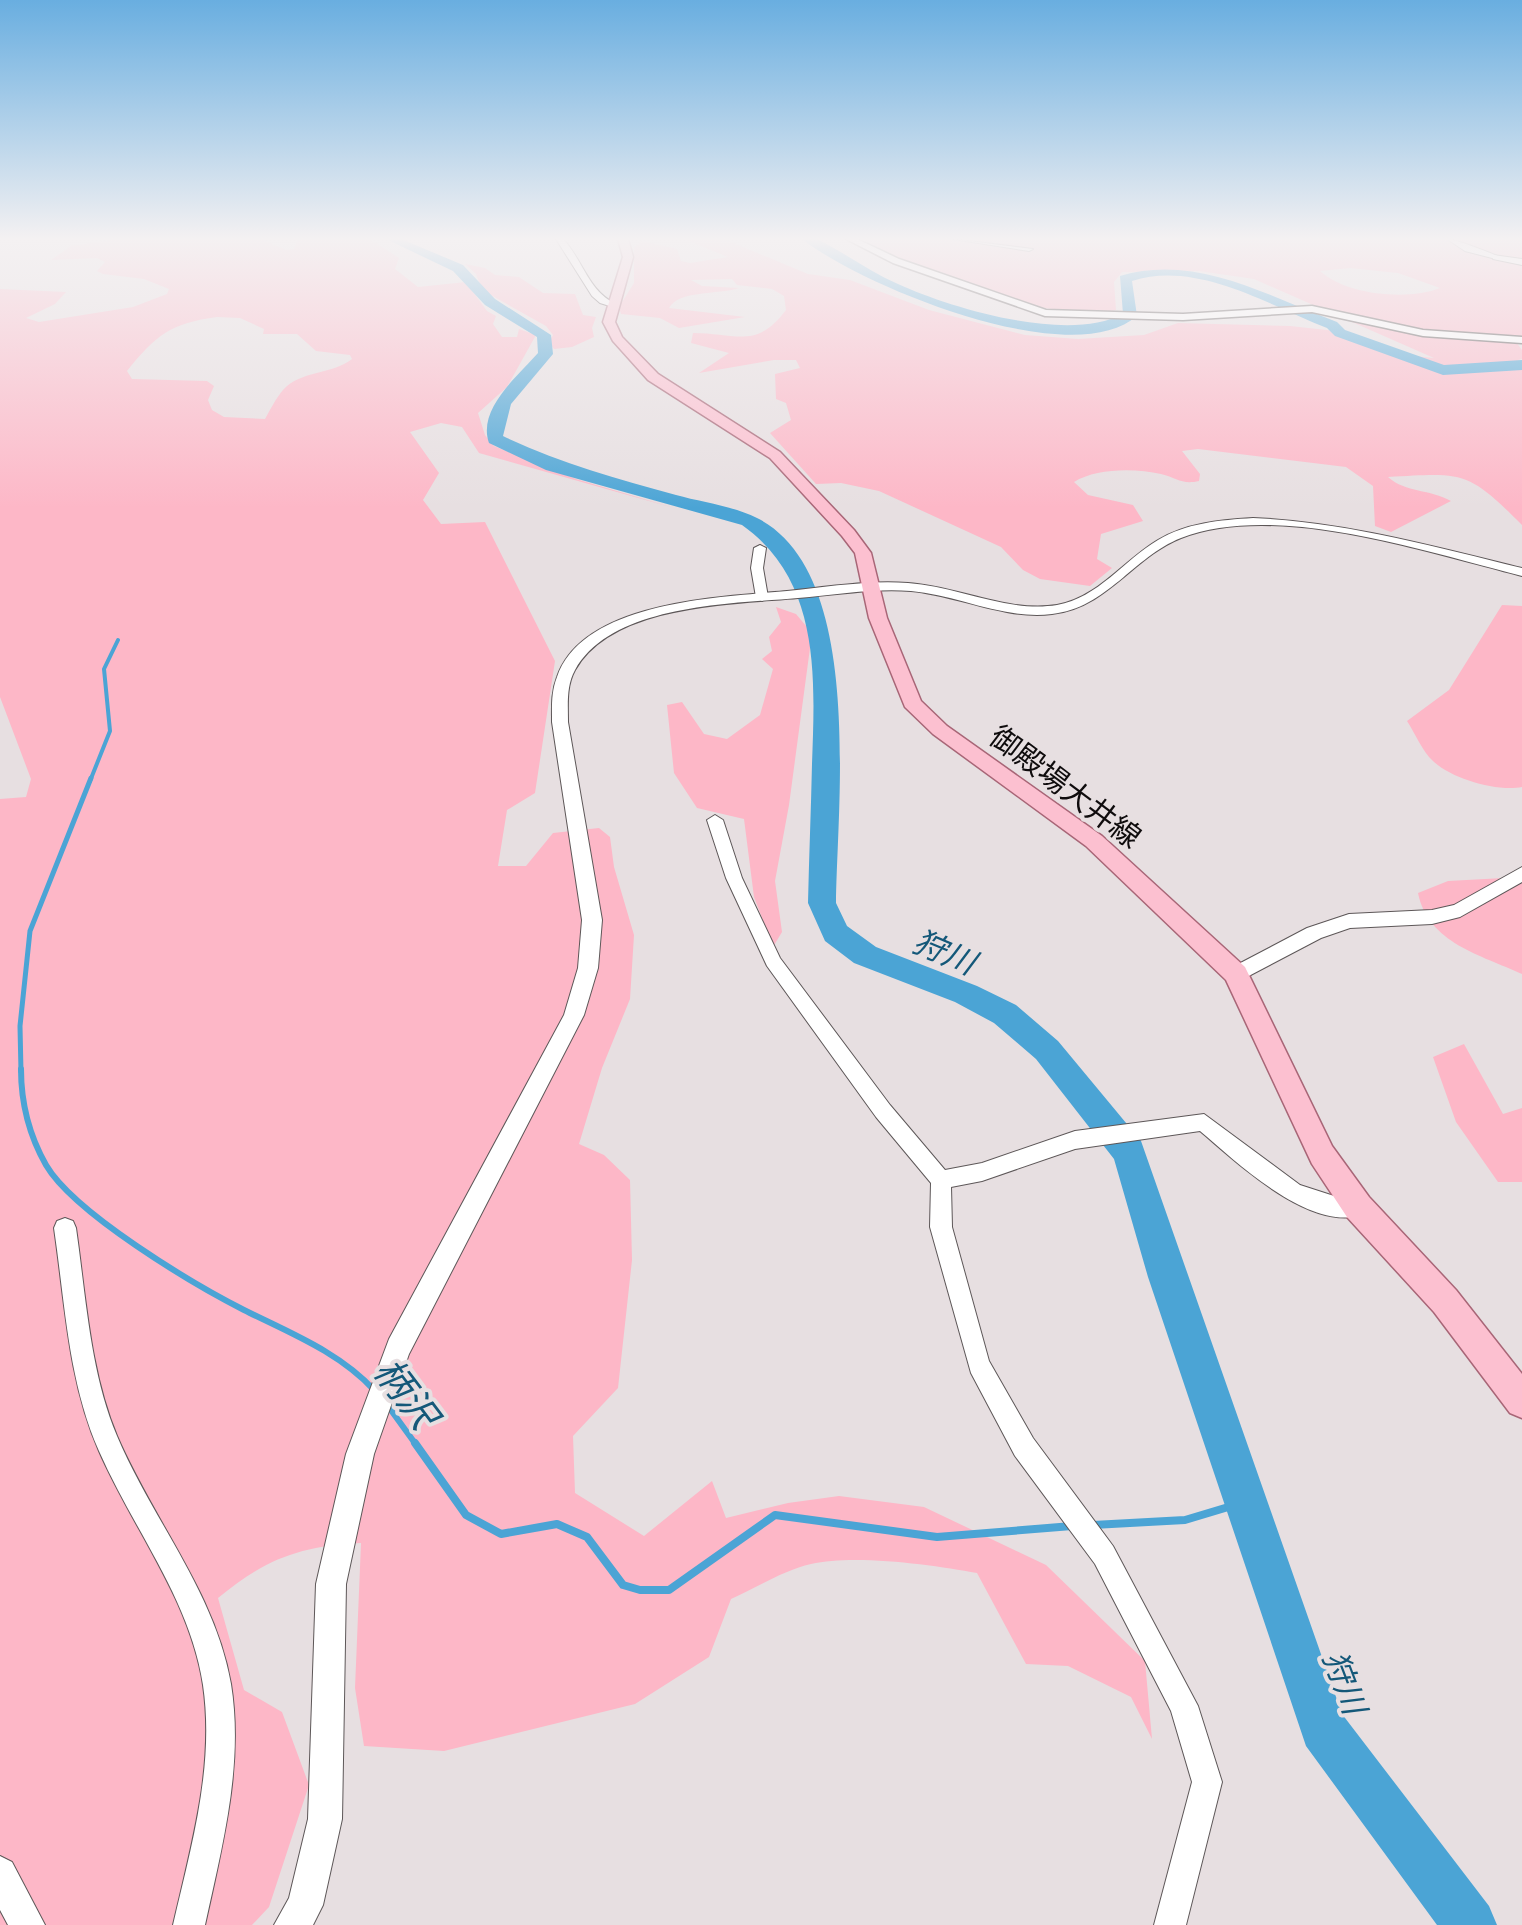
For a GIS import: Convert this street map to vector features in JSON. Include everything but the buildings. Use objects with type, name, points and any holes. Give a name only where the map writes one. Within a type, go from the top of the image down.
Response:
[{"type":"main road","name":"御殿場大井線","points":[[611,329],[641,366],[786,464],[863,553],[862,588],[912,703],[940,730],[1094,841],[1161,899],[1236,974],[1322,1155],[1358,1207],[1445,1301],[1522,1401]]},
{"type":"main road","points":[[1406,329],[1522,340]]},
{"type":"street","points":[[292,1925],[305,1906],[325,1819],[331,1584],[360,1454],[398,1348],[574,1016],[591,956],[592,920],[561,721],[564,674],[595,642],[629,622],[666,610],[862,588],[922,588],[993,606],[1054,610],[1074,606],[1096,595],[1174,536],[1216,525],[1321,527],[1522,572]]},
{"type":"street","points":[[760,548],[757,568],[769,597]]},
{"type":"street","points":[[715,820],[734,878],[774,960],[882,1111],[941,1180],[940,1227],[979,1365],[1024,1448],[1104,1555],[1184,1706],[1207,1782],[1170,1925]]},
{"type":"street","points":[[1236,974],[1314,933],[1348,921],[1432,917],[1460,910],[1522,874]]},
{"type":"street","points":[[941,1180],[982,1172],[1075,1140],[1204,1122],[1298,1198],[1336,1208],[1358,1207]]},
{"type":"street","points":[[66,1228],[86,1360],[107,1441],[193,1604],[217,1684],[219,1766],[189,1925]]},
{"type":"street","points":[[0,1874],[27,1925]]},
{"type":"shaded area","points":[[0,329],[173,329],[147,348],[127,371],[132,379],[207,381],[214,386],[208,400],[212,410],[224,417],[265,419],[290,384],[352,359],[350,355],[316,351],[297,334],[263,334],[264,329],[496,329],[502,337],[517,337],[519,329],[536,335],[507,387],[478,413],[485,435],[494,446],[576,479],[674,508],[479,453],[462,427],[441,423],[410,432],[439,473],[423,500],[441,524],[485,522],[555,661],[535,793],[507,810],[498,866],[526,866],[553,833],[599,828],[610,837],[614,867],[634,935],[630,999],[602,1068],[579,1144],[604,1155],[630,1180],[632,1260],[618,1388],[573,1436],[575,1493],[644,1536],[712,1481],[726,1518],[839,1496],[924,1507],[1046,1565],[1145,1661],[1152,1739],[1131,1697],[1068,1666],[1026,1664],[977,1573],[849,1560],[801,1567],[731,1599],[709,1657],[635,1704],[444,1751],[364,1746],[355,1688],[361,1543],[320,1547],[268,1564],[218,1598],[244,1690],[282,1712],[309,1785],[269,1907],[252,1925],[0,1925],[0,799],[26,797],[31,779],[0,697]]},
{"type":"shaded area","points":[[548,329],[592,329],[594,337],[572,347],[554,349],[549,342],[553,335]]},
{"type":"shaded area","points":[[1001,329],[1025,335],[1078,339],[1144,335],[1161,329],[1316,329],[1336,331],[1403,355],[1434,358],[1368,329],[1522,329],[1522,338],[1513,338],[1522,350],[1522,359],[1518,360],[1522,362],[1522,525],[1489,494],[1463,479],[1433,475],[1388,477],[1402,486],[1451,501],[1391,532],[1375,526],[1373,486],[1346,467],[1198,449],[1182,451],[1200,474],[1199,481],[1184,482],[1161,474],[1128,470],[1093,474],[1074,482],[1088,495],[1133,505],[1143,521],[1101,534],[1097,559],[1112,568],[1090,586],[1040,579],[1023,570],[1001,547],[879,491],[841,483],[816,484],[770,433],[791,420],[786,403],[776,399],[775,374],[800,368],[796,360],[699,373],[729,353],[691,343],[693,333],[744,336],[765,330]]},
{"type":"shaded area","points":[[1502,605],[1522,606],[1522,787],[1512,788],[1475,783],[1441,767],[1425,752],[1407,721],[1449,690]]},
{"type":"shaded area","points":[[776,607],[796,614],[812,633],[775,881],[782,932],[773,947],[754,897],[744,819],[697,808],[674,773],[667,705],[682,702],[704,734],[727,739],[760,715],[773,669],[762,659],[772,651],[769,637],[781,622]]},
{"type":"shaded area","points":[[1522,877],[1522,974],[1444,936],[1424,910],[1418,893],[1448,881]]},
{"type":"shaded area","points":[[1464,1044],[1503,1114],[1522,1108],[1522,1182],[1498,1182],[1456,1122],[1433,1057]]},
{"type":"waterway","name":"狩川","points":[[534,329],[544,335],[546,354],[503,404],[494,428],[495,439],[552,466],[749,521],[766,533],[794,567],[819,630],[827,673],[822,903],[835,933],[865,955],[966,994],[1005,1014],[1047,1050],[1129,1152],[1167,1277],[1323,1729],[1470,1925]]},
{"type":"waterway","points":[[1065,329],[1092,329]]},
{"type":"waterway","points":[[1336,329],[1443,370],[1522,365]]},
{"type":"waterway","name":"柄沢","points":[[90,781],[110,731],[104,669],[118,640]]},
{"type":"waterway","name":"柄沢","points":[[21,1072],[20,1026],[30,931],[91,778]]},
{"type":"waterway","name":"柄沢","points":[[21,1069],[27,1118],[35,1142],[60,1184],[136,1246],[195,1283],[330,1354],[374,1390]]},
{"type":"waterway","name":"柄沢","points":[[388,1406],[417,1446]]},
{"type":"waterway","name":"柄沢","points":[[415,1443],[466,1515],[501,1534],[557,1524],[587,1537],[623,1585],[640,1590],[669,1590],[775,1515],[937,1537],[1072,1526]]},
{"type":"waterway","name":"柄沢","points":[[1093,1525],[1185,1520],[1245,1502]]}]
